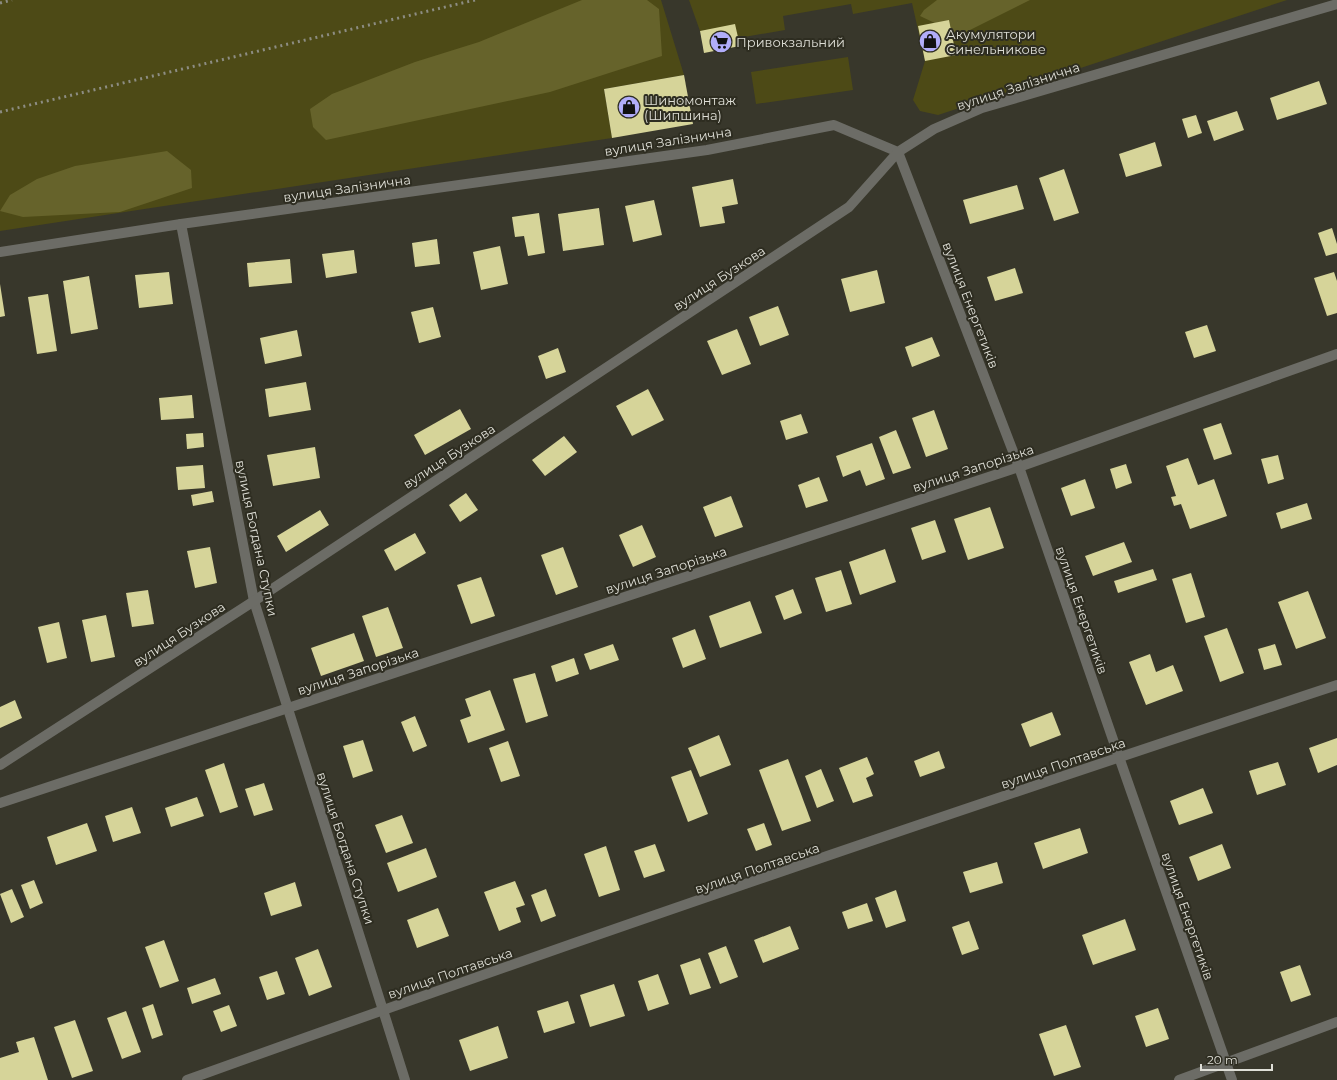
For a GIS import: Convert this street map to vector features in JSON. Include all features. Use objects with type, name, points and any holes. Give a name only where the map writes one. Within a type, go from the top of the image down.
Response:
[{"type":"street","name":"вулиця Залізнична","points":[[0,252],[181,224],[707,150],[834,125],[898,152],[934,129],[982,108],[1337,4]]},
{"type":"street","name":"вулиця Енергетиків","points":[[898,152],[1019,467],[1118,757],[1232,1080]]},
{"type":"street","name":"вулиця Бузкова","points":[[0,765],[254,601],[849,207],[898,152]]},
{"type":"street","name":"вулиця Богдана Ступки","points":[[181,224],[254,601],[406,1080]]},
{"type":"street","name":"вулиця Запорізька","points":[[0,803],[1019,467],[1337,354]]},
{"type":"street","name":"вулиця Полтавська","points":[[187,1080],[383,1009],[1118,757],[1337,685]]},
{"type":"street","points":[[1179,1080],[1337,1022]]},
{"type":"shaded area","points":[[0,0],[661,0],[684,75],[604,89],[612,138],[0,231]]},
{"type":"shaded area","points":[[582,0],[647,0],[659,9],[662,56],[550,92],[326,140],[313,127],[310,109],[332,94],[415,62],[479,42]]},
{"type":"shaded area","points":[[689,0],[1287,0],[938,115],[920,111],[913,100],[925,61],[912,3],[853,14],[851,4],[783,16],[785,30],[738,38],[700,31]]},
{"type":"shaded area","points":[[937,0],[1030,0],[960,35],[920,16],[924,10]]},
{"type":"shaded area","points":[[848,57],[853,90],[756,104],[751,72]]},
{"type":"shaded area","points":[[167,151],[191,170],[192,188],[120,212],[23,217],[0,211],[10,195],[37,179],[75,166]]},
{"type":"building","points":[[949,20],[956,55],[925,61],[918,26]]},
{"type":"building","name":"Привокзальний","points":[[735,24],[740,46],[704,53],[700,31]]},
{"type":"building","points":[[684,75],[693,124],[612,138],[604,89]]},
{"type":"building","points":[[1319,81],[1327,104],[1277,120],[1270,98]]},
{"type":"building","points":[[1237,111],[1244,130],[1214,141],[1207,121]]},
{"type":"building","points":[[1196,115],[1202,133],[1188,138],[1182,119]]},
{"type":"building","points":[[1155,142],[1162,166],[1126,177],[1119,154]]},
{"type":"building","points":[[1064,169],[1079,213],[1054,221],[1039,178]]},
{"type":"building","points":[[733,179],[738,204],[722,207],[725,223],[700,227],[692,187]]},
{"type":"building","points":[[1017,185],[1024,209],[970,224],[963,200]]},
{"type":"building","points":[[654,200],[662,235],[633,242],[625,206]]},
{"type":"building","points":[[599,208],[604,245],[563,251],[558,214]]},
{"type":"building","points":[[539,213],[545,253],[528,256],[524,236],[515,237],[512,217]]},
{"type":"building","points":[[1332,228],[1337,244],[1337,253],[1326,256],[1318,233]]},
{"type":"building","points":[[437,239],[440,264],[415,267],[412,243]]},
{"type":"building","points":[[500,246],[508,284],[481,290],[473,252]]},
{"type":"building","points":[[354,250],[357,273],[326,278],[322,254]]},
{"type":"building","points":[[290,259],[292,283],[249,287],[247,263]]},
{"type":"building","points":[[1015,268],[1023,293],[995,301],[987,277]]},
{"type":"building","points":[[877,270],[885,303],[850,312],[841,279]]},
{"type":"building","points":[[169,272],[173,304],[139,308],[135,275]]},
{"type":"building","points":[[1334,272],[1337,281],[1337,313],[1327,316],[1314,278]]},
{"type":"building","points":[[89,276],[98,329],[71,334],[63,281]]},
{"type":"building","points":[[0,284],[5,316],[0,317]]},
{"type":"building","points":[[48,294],[57,351],[37,354],[28,297]]},
{"type":"building","points":[[778,306],[789,335],[760,346],[749,317]]},
{"type":"building","points":[[433,307],[441,337],[419,343],[411,312]]},
{"type":"building","points":[[1207,325],[1216,351],[1194,358],[1185,332]]},
{"type":"building","points":[[737,329],[751,364],[722,375],[707,341]]},
{"type":"building","points":[[297,330],[302,356],[265,364],[260,338]]},
{"type":"building","points":[[932,337],[940,356],[912,367],[905,347]]},
{"type":"building","points":[[558,348],[566,372],[546,379],[538,356]]},
{"type":"building","points":[[306,382],[311,410],[269,417],[265,389]]},
{"type":"building","points":[[648,389],[664,420],[632,436],[616,406]]},
{"type":"building","points":[[192,395],[194,418],[161,420],[159,398]]},
{"type":"building","points":[[460,409],[471,429],[425,455],[414,435]]},
{"type":"building","points":[[934,410],[948,449],[926,457],[912,418]]},
{"type":"building","points":[[801,414],[808,433],[786,440],[780,421]]},
{"type":"building","points":[[1221,423],[1232,454],[1214,460],[1203,429]]},
{"type":"building","points":[[896,430],[911,468],[893,474],[879,437]]},
{"type":"building","points":[[203,433],[204,447],[187,449],[186,434]]},
{"type":"building","points":[[564,436],[577,452],[545,476],[532,460]]},
{"type":"building","points":[[872,443],[885,479],[866,486],[860,470],[843,477],[836,456]]},
{"type":"building","points":[[315,447],[320,478],[273,486],[267,455]]},
{"type":"building","points":[[1278,455],[1284,479],[1268,484],[1261,459]]},
{"type":"building","points":[[1188,458],[1198,485],[1214,479],[1227,516],[1190,529],[1181,504],[1174,506],[1171,497],[1176,496],[1166,466]]},
{"type":"building","points":[[1126,464],[1132,483],[1116,489],[1110,469]]},
{"type":"building","points":[[203,465],[205,488],[178,490],[176,467]]},
{"type":"building","points":[[819,477],[828,501],[806,508],[798,485]]},
{"type":"building","points":[[1085,479],[1095,508],[1071,516],[1061,488]]},
{"type":"building","points":[[212,491],[214,502],[193,506],[191,495]]},
{"type":"building","points":[[466,493],[478,510],[460,522],[449,505]]},
{"type":"building","points":[[731,496],[743,527],[715,537],[703,507]]},
{"type":"building","points":[[1307,503],[1312,519],[1281,529],[1276,513]]},
{"type":"building","points":[[990,507],[1004,548],[968,560],[954,519]]},
{"type":"building","points":[[320,510],[329,525],[286,552],[277,536]]},
{"type":"building","points":[[935,520],[946,552],[922,560],[911,528]]},
{"type":"building","points":[[642,525],[656,557],[633,567],[619,535]]},
{"type":"building","points":[[415,533],[426,553],[395,571],[384,550]]},
{"type":"building","points":[[1124,542],[1132,562],[1093,576],[1085,556]]},
{"type":"building","points":[[210,547],[217,583],[195,588],[187,551]]},
{"type":"building","points":[[563,547],[578,587],[556,595],[541,555]]},
{"type":"building","points":[[885,549],[896,582],[860,595],[849,562]]},
{"type":"building","points":[[1153,569],[1157,580],[1118,593],[1114,581]]},
{"type":"building","points":[[841,570],[852,604],[826,612],[815,578]]},
{"type":"building","points":[[1191,573],[1205,617],[1186,623],[1172,579]]},
{"type":"building","points":[[481,577],[495,616],[471,624],[457,585]]},
{"type":"building","points":[[793,589],[802,613],[784,620],[775,596]]},
{"type":"building","points":[[148,590],[154,624],[132,627],[126,593]]},
{"type":"building","points":[[1308,591],[1326,638],[1296,649],[1278,602]]},
{"type":"building","points":[[750,601],[762,633],[720,648],[709,616]]},
{"type":"building","points":[[388,607],[403,648],[376,657],[362,616]]},
{"type":"building","points":[[106,615],[115,657],[91,662],[82,620]]},
{"type":"building","points":[[59,622],[67,658],[47,663],[38,627]]},
{"type":"building","points":[[1227,628],[1244,673],[1220,682],[1204,636]]},
{"type":"building","points":[[695,629],[706,659],[683,668],[672,638]]},
{"type":"building","points":[[354,633],[364,661],[321,676],[311,648]]},
{"type":"building","points":[[613,644],[619,660],[590,670],[584,654]]},
{"type":"building","points":[[1275,644],[1282,665],[1264,670],[1258,649]]},
{"type":"building","points":[[1150,654],[1156,672],[1173,665],[1183,691],[1146,705],[1129,662]]},
{"type":"building","points":[[574,658],[579,674],[556,682],[551,666]]},
{"type":"building","points":[[535,673],[548,716],[526,723],[513,679]]},
{"type":"building","points":[[490,690],[505,730],[468,743],[460,720],[471,716],[465,699]]},
{"type":"building","points":[[15,700],[22,718],[0,728],[0,707]]},
{"type":"building","points":[[1052,712],[1061,735],[1030,747],[1021,724]]},
{"type":"building","points":[[415,716],[427,746],[413,752],[401,722]]},
{"type":"building","points":[[719,735],[731,765],[700,777],[688,748]]},
{"type":"building","points":[[1337,738],[1337,765],[1318,773],[1309,748]]},
{"type":"building","points":[[363,740],[373,771],[353,778],[343,746]]},
{"type":"building","points":[[508,741],[520,776],[501,782],[489,748]]},
{"type":"building","points":[[939,751],[945,768],[920,777],[914,761]]},
{"type":"building","points":[[867,757],[874,774],[866,778],[873,796],[853,803],[839,768]]},
{"type":"building","points":[[788,759],[811,821],[782,831],[759,770]]},
{"type":"building","points":[[1278,762],[1286,785],[1257,795],[1249,771]]},
{"type":"building","points":[[224,763],[238,807],[220,813],[205,770]]},
{"type":"building","points":[[821,769],[834,801],[817,808],[805,776]]},
{"type":"building","points":[[691,770],[708,814],[688,822],[671,777]]},
{"type":"building","points":[[264,783],[273,810],[254,816],[245,789]]},
{"type":"building","points":[[1203,788],[1213,813],[1179,825],[1170,801]]},
{"type":"building","points":[[197,797],[204,816],[171,827],[165,808]]},
{"type":"building","points":[[132,807],[141,833],[113,842],[105,816]]},
{"type":"building","points":[[402,815],[413,843],[386,853],[375,825]]},
{"type":"building","points":[[87,823],[97,851],[56,865],[47,837]]},
{"type":"building","points":[[764,823],[772,845],[756,851],[747,829]]},
{"type":"building","points":[[1080,828],[1088,853],[1043,869],[1034,843]]},
{"type":"building","points":[[655,844],[665,871],[644,878],[634,851]]},
{"type":"building","points":[[1222,844],[1231,868],[1198,881],[1189,857]]},
{"type":"building","points":[[606,846],[620,890],[599,897],[584,854]]},
{"type":"building","points":[[426,848],[437,877],[398,892],[387,863]]},
{"type":"building","points":[[997,862],[1003,883],[970,893],[963,872]]},
{"type":"building","points":[[34,880],[43,903],[30,909],[21,885]]},
{"type":"building","points":[[515,881],[525,905],[516,908],[521,922],[499,931],[484,892]]},
{"type":"building","points":[[295,882],[302,906],[271,916],[264,893]]},
{"type":"building","points":[[12,889],[24,917],[11,923],[0,894]]},
{"type":"building","points":[[546,889],[556,916],[541,922],[531,895]]},
{"type":"building","points":[[896,890],[906,921],[886,928],[875,898]]},
{"type":"building","points":[[867,903],[873,921],[848,929],[842,912]]},
{"type":"building","points":[[438,908],[449,936],[417,948],[407,920]]},
{"type":"building","points":[[1125,919],[1136,950],[1093,965],[1082,935]]},
{"type":"building","points":[[969,921],[979,949],[962,955],[952,927]]},
{"type":"building","points":[[790,926],[799,949],[763,963],[754,940]]},
{"type":"building","points":[[164,940],[179,981],[160,988],[145,947]]},
{"type":"building","points":[[726,946],[738,977],[720,984],[708,953]]},
{"type":"building","points":[[318,949],[332,987],[309,996],[295,958]]},
{"type":"building","points":[[700,958],[711,988],[690,995],[680,965]]},
{"type":"building","points":[[1300,965],[1311,995],[1291,1002],[1280,972]]},
{"type":"building","points":[[277,971],[285,994],[267,1000],[259,977]]},
{"type":"building","points":[[658,974],[669,1004],[648,1011],[638,981]]},
{"type":"building","points":[[215,978],[221,994],[192,1004],[187,988]]},
{"type":"building","points":[[614,984],[625,1016],[590,1027],[580,995]]},
{"type":"building","points":[[568,1001],[575,1023],[544,1033],[537,1011]]},
{"type":"building","points":[[153,1004],[163,1035],[152,1039],[142,1008]]},
{"type":"building","points":[[229,1005],[237,1026],[221,1032],[213,1011]]},
{"type":"building","points":[[1158,1008],[1169,1039],[1146,1047],[1135,1016]]},
{"type":"building","points":[[126,1011],[141,1052],[122,1059],[107,1018]]},
{"type":"building","points":[[75,1020],[93,1071],[72,1078],[54,1027]]},
{"type":"building","points":[[1066,1025],[1081,1067],[1054,1076],[1039,1034]]},
{"type":"building","points":[[498,1026],[508,1058],[470,1071],[459,1040]]},
{"type":"building","points":[[34,1037],[48,1080],[0,1080],[0,1058],[19,1052],[16,1042]]},
{"type":"railway","points":[[0,3],[12,0]]},
{"type":"railway","points":[[0,112],[475,0]]},
{"type":"place","name":"Акумулятори Синельникове","points":[[930,41]]},
{"type":"place","name":"Привокзальний","points":[[721,42]]},
{"type":"place","name":"Шиномонтаж (Шипшина)","points":[[629,107]]}]
